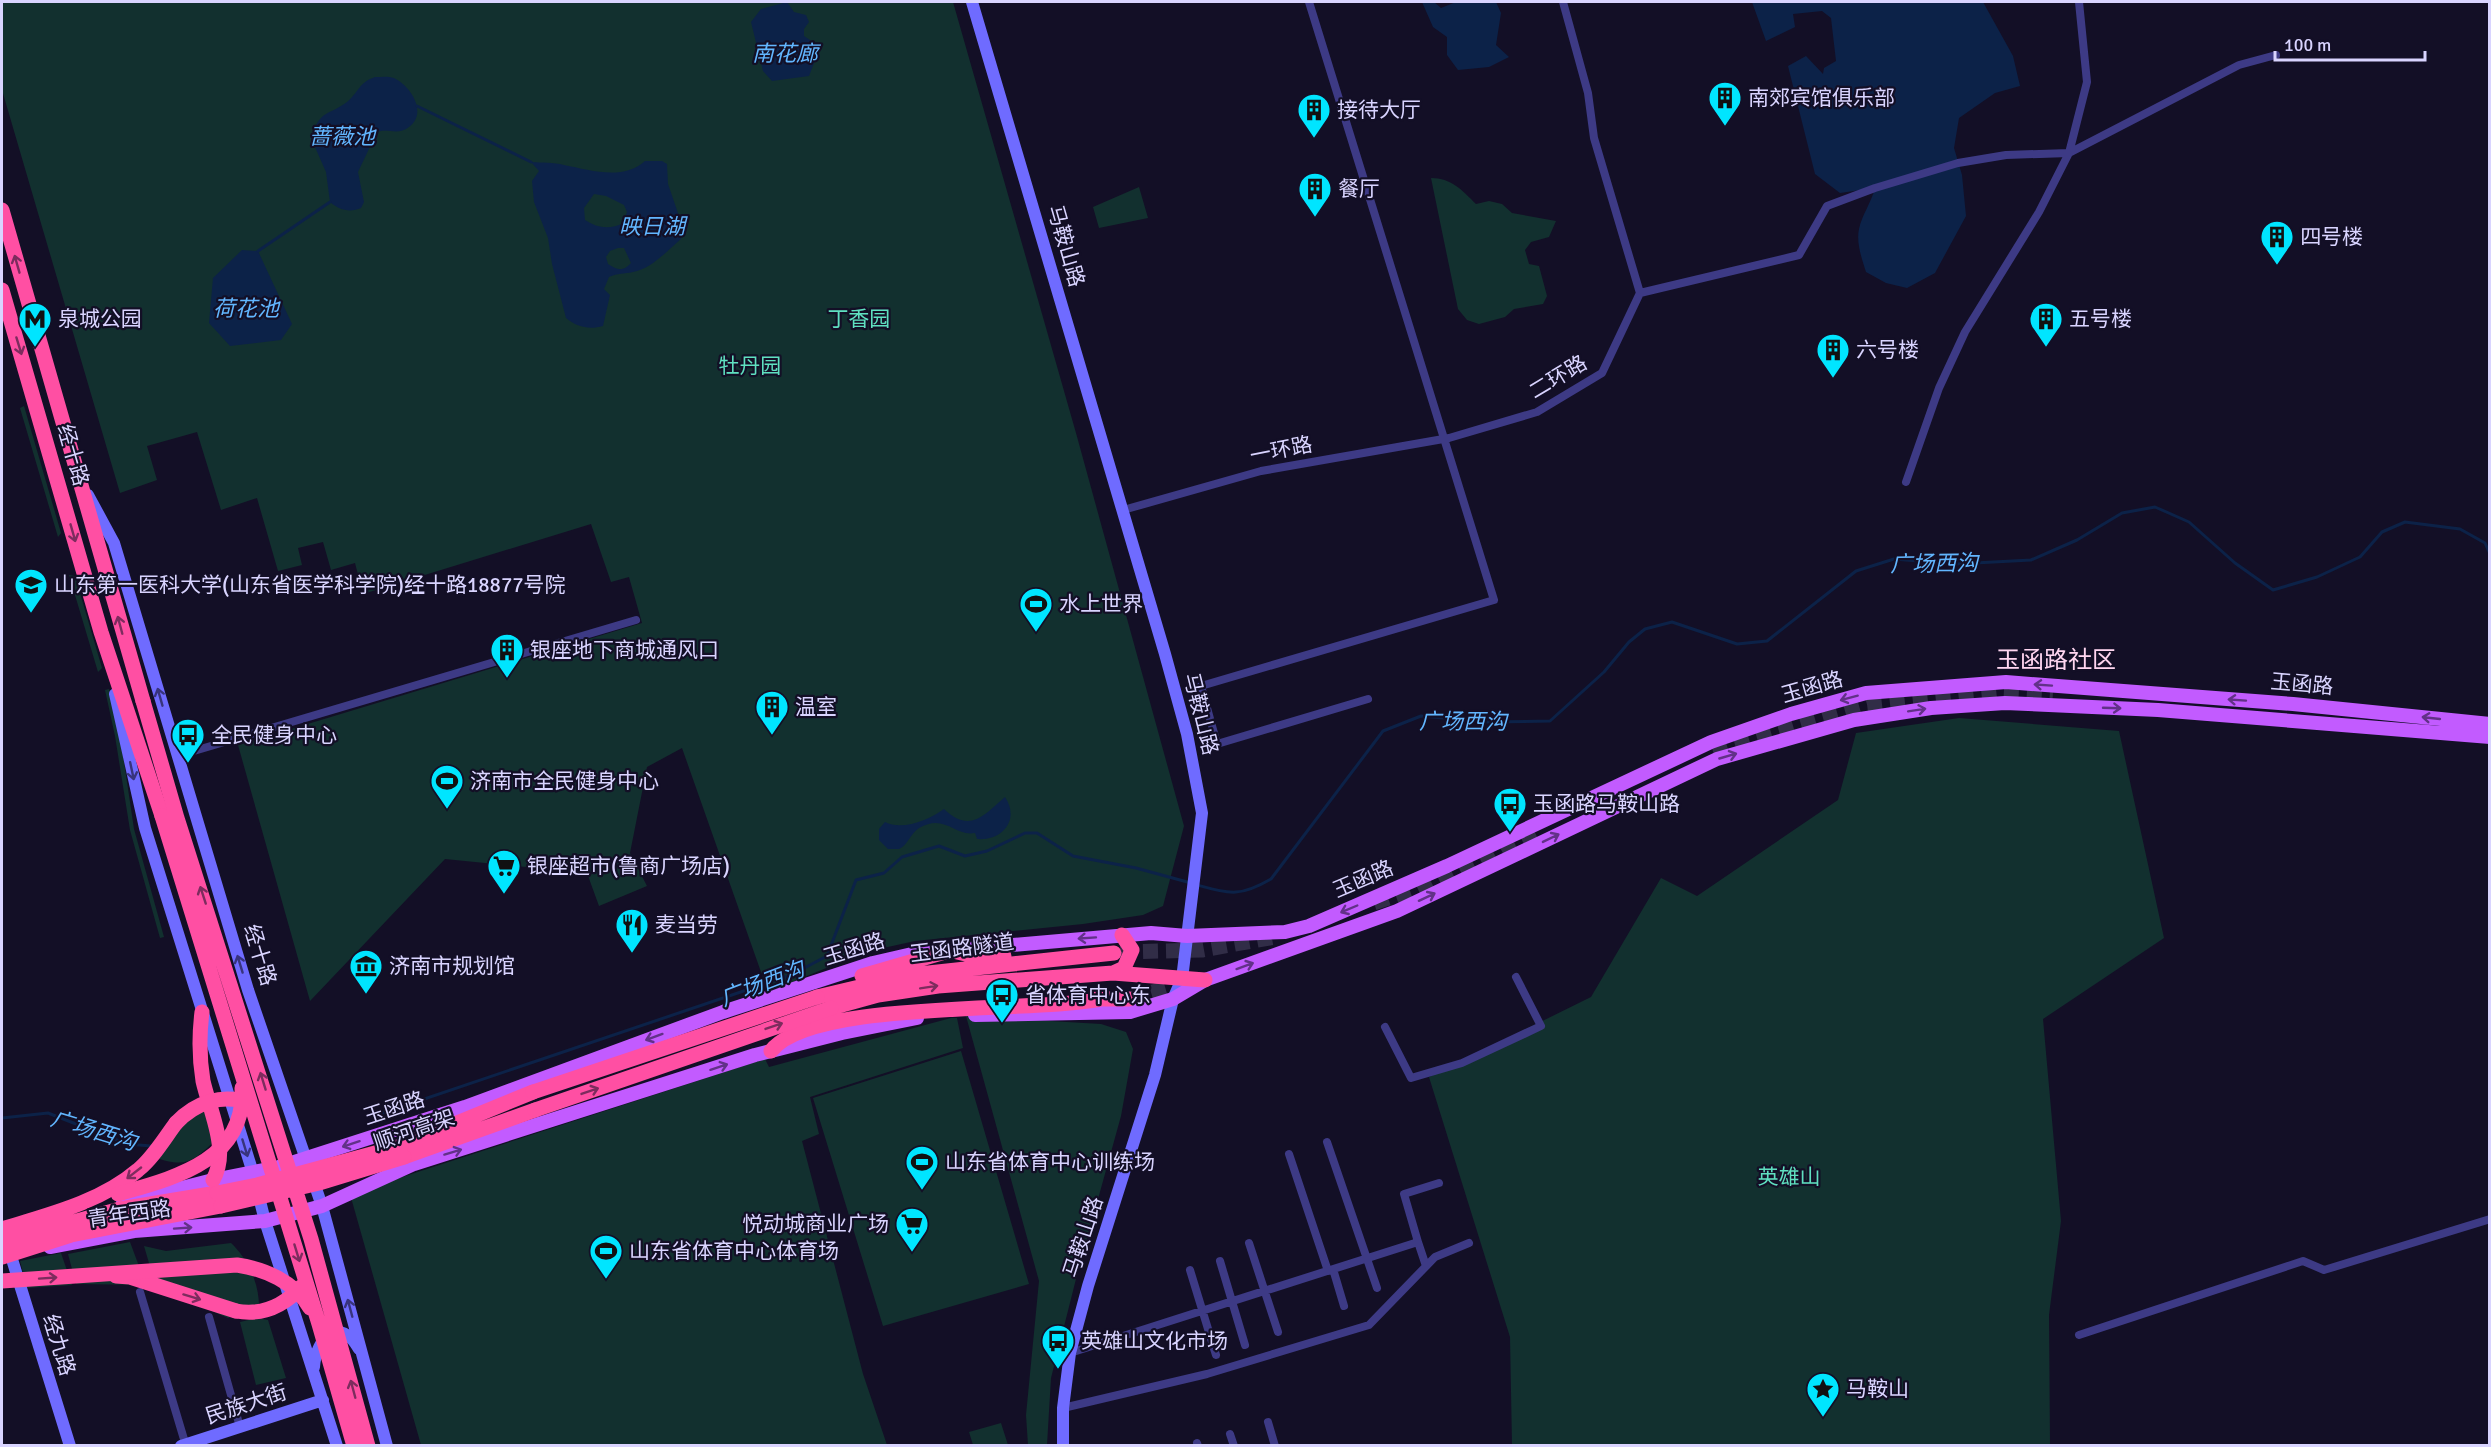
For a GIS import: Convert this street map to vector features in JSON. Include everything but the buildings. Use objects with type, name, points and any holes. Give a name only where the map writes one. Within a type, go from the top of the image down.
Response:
[{"type":"highway","name":"经十路","points":[[2,210],[177,818],[311,1239],[368,1446]]},
{"type":"highway","name":"经十路","points":[[2,290],[101,632],[162,816],[319,1324],[354,1446]]},
{"type":"highway","points":[[1113,973],[1124,968],[1132,950],[1122,935]]},
{"type":"highway","points":[[817,997],[831,985],[949,951],[974,956],[1082,955]]},
{"type":"highway","name":"玉函路隧道","points":[[817,997],[910,975],[1114,952]]},
{"type":"highway","points":[[831,1008],[878,995],[938,986],[1113,973],[1205,980]]},
{"type":"highway","name":"顺河高架","points":[[2,1242],[120,1209],[257,1185],[391,1149],[564,1081],[817,997]]},
{"type":"highway","points":[[771,1051],[779,1040],[828,1023],[966,1007],[1080,1003],[1102,999]]},
{"type":"highway","points":[[831,1008],[959,1000],[1129,999]]},
{"type":"highway","name":"顺河高架","points":[[5,1258],[70,1235],[257,1199],[319,1183],[404,1157],[831,1008]]},
{"type":"highway","points":[[202,1012],[198,1042],[203,1081],[217,1132],[221,1166],[213,1180]]},
{"type":"highway","points":[[2,1229],[163,1181],[191,1170],[208,1159],[232,1134],[239,1117],[243,1100],[239,1064]]},
{"type":"highway","points":[[29,1221],[91,1199],[115,1187],[139,1170],[182,1116],[209,1101],[238,1100],[258,1106],[274,1126],[285,1154]]},
{"type":"highway","points":[[95,1275],[130,1277],[236,1311],[257,1312],[288,1301],[306,1282],[314,1255],[311,1239]]},
{"type":"highway","points":[[2,1281],[218,1264],[258,1268],[292,1287],[308,1304],[319,1324]]},
{"type":"main road","name":"马鞍山路","points":[[972,2],[1187,734],[1202,813],[1194,858],[1182,979],[1173,999],[1155,1075],[1088,1286],[1070,1353],[1063,1408],[1063,1446]]},
{"type":"main road","name":"经十路","points":[[81,482],[114,543],[248,990],[322,1206],[387,1446]]},
{"type":"main road","name":"经十路","points":[[101,632],[145,828],[253,1173],[265,1221],[337,1446]]},
{"type":"main road","name":"玉函路","points":[[253,1173],[465,1107],[675,1029],[873,963],[927,951],[1151,933],[1187,936],[1285,932],[1309,926],[1447,866],[1711,742],[1791,714],[1866,693],[2006,682],[2293,704],[2490,724]]},
{"type":"main road","name":"玉函路","points":[[265,1221],[322,1206],[414,1164],[771,1051],[842,1033],[920,1017],[1130,1012],[1173,999],[1205,980],[1397,911],[1717,759],[1854,720],[1931,708],[2005,703],[2158,710],[2490,737]]},
{"type":"main road","points":[[178,935],[188,942],[221,1047],[229,1051],[241,1048],[254,1034],[248,990]]},
{"type":"main road","points":[[675,1029],[693,1076]]},
{"type":"main road","name":"青年西路","points":[[2,1236],[213,1180],[253,1173]]},
{"type":"main road","name":"青年西路","points":[[5,1258],[134,1231],[265,1221]]},
{"type":"main road","name":"经九路","points":[[5,1258],[70,1446]]},
{"type":"main road","points":[[314,1373],[318,1346],[326,1335],[334,1332],[348,1335],[363,1358]]},
{"type":"main road","name":"民族大街","points":[[184,1445],[323,1400]]},
{"type":"street","points":[[1309,2],[1447,439],[1494,600],[1201,686],[1217,744],[1368,699]]},
{"type":"street","points":[[1563,2],[1588,93],[1594,138],[1640,293],[1799,255],[1827,206],[1875,188],[1968,162],[2006,155],[2069,153],[2239,64],[2276,55]]},
{"type":"street","points":[[1906,483],[1939,388],[1965,332],[2039,212],[2069,153],[2087,82],[2079,2]]},
{"type":"street","name":"二环路","points":[[1447,439],[1537,412],[1602,373],[1640,293]]},
{"type":"street","name":"一环路","points":[[1123,510],[1261,471],[1447,439]]},
{"type":"street","points":[[177,756],[636,620]]},
{"type":"street","points":[[1385,1027],[1411,1078],[1462,1063],[1541,1026],[1516,977]]},
{"type":"street","points":[[1327,1143],[1377,1288]]},
{"type":"street","points":[[1289,1154],[1344,1306]]},
{"type":"street","points":[[1426,1266],[1404,1194],[1438,1183]]},
{"type":"street","points":[[2079,1335],[2303,1261],[2325,1270],[2490,1219]]},
{"type":"street","points":[[1070,1353],[1418,1242]]},
{"type":"street","points":[[1249,1243],[1278,1332]]},
{"type":"street","points":[[1063,1408],[1207,1374],[1369,1325],[1435,1257],[1469,1243]]},
{"type":"street","points":[[1220,1262],[1245,1345]]},
{"type":"street","points":[[1190,1270],[1216,1355]]},
{"type":"street","points":[[140,1292],[184,1445]]},
{"type":"street","points":[[210,1317],[240,1427]]},
{"type":"street","points":[[1268,1422],[1275,1446]]},
{"type":"street","points":[[1230,1434],[1234,1446]]},
{"type":"green space","name":"泉城公园","points":[[2,2],[953,2],[1076,433],[1184,826],[1163,906],[1143,915],[1083,924],[915,941],[865,952],[790,983],[767,989],[682,748],[647,767],[630,853],[647,886],[599,906],[587,873],[445,859],[310,1001],[238,745],[642,623],[629,577],[611,582],[591,524],[363,594],[355,563],[331,570],[323,542],[298,548],[302,565],[278,571],[257,498],[221,510],[197,432],[147,446],[157,480],[120,493],[2,90]]},
{"type":"green space","points":[[1431,178],[1450,183],[1476,204],[1489,201],[1502,204],[1512,213],[1556,221],[1549,237],[1531,242],[1525,250],[1529,264],[1539,266],[1547,296],[1543,304],[1514,309],[1505,317],[1479,324],[1467,320],[1458,309]]},
{"type":"green space","points":[[1139,187],[1148,218],[1099,228],[1093,207]]},
{"type":"green space","points":[[24,406],[61,533],[58,537],[20,408]]},
{"type":"green space","points":[[69,575],[75,576],[102,668],[98,672]]},
{"type":"green space","points":[[109,689],[120,735],[134,829],[164,937],[160,938],[130,830],[105,690]]},
{"type":"green space","name":"英雄山","points":[[1959,718],[2119,731],[2164,938],[2043,1019],[2061,1221],[2049,1315],[2050,1445],[1512,1445],[1510,1337],[1429,1077],[1591,997],[1661,878],[1697,896],[1838,800],[1856,733]]},
{"type":"green space","points":[[966,1016],[1101,1024],[1126,1032],[1133,1049],[1121,1116],[1051,1378],[1047,1445],[1028,1445],[1026,1415],[1039,1281]]},
{"type":"green space","name":"山东省体育中心体育场","points":[[957,1018],[963,1048],[810,1097],[819,1134],[802,1141],[863,1374],[887,1445],[421,1445],[350,1194],[765,1059],[769,1067]]},
{"type":"green space","name":"山东省体育中心训练场","points":[[961,1051],[1029,1284],[883,1326],[813,1098]]},
{"type":"green space","points":[[199,1110],[209,1110],[217,1139],[189,1161],[165,1161],[154,1157],[180,1125]]},
{"type":"green space","points":[[130,1242],[146,1285],[76,1284],[68,1254]]},
{"type":"green space","points":[[231,1243],[243,1256],[251,1272],[257,1289],[259,1306],[228,1318],[156,1287],[144,1246],[166,1251]]},
{"type":"green space","points":[[61,1253],[72,1285],[27,1288],[20,1261]]},
{"type":"green space","points":[[257,1318],[268,1320],[286,1378],[256,1385],[240,1322]]},
{"type":"green space","points":[[1001,1423],[1008,1445],[973,1445],[969,1432]]},
{"type":"water","name":"南花廊","points":[[787,2],[794,12],[806,15],[809,22],[804,29],[804,36],[810,40],[811,52],[816,58],[809,76],[772,81],[763,71],[751,22],[761,9]]},
{"type":"water","points":[[1422,2],[1434,2],[1441,8],[1456,2],[1496,2],[1501,13],[1496,45],[1509,57],[1489,67],[1458,70],[1447,55],[1447,37],[1433,27]]},
{"type":"water","points":[[1752,2],[1983,2],[2013,56],[2020,86],[1995,93],[1959,118],[1954,148],[1962,175],[1966,216],[1935,273],[1907,288],[1886,283],[1866,272],[1858,234],[1875,188],[1840,193],[1815,174],[1788,66],[1806,56],[1823,74],[1824,68],[1836,61],[1831,18],[1822,11],[1793,14],[1795,27],[1766,41]]},
{"type":"water","name":"蔷薇池","points":[[375,77],[394,78],[406,87],[415,100],[417,115],[415,121],[405,130],[377,132],[358,172],[364,202],[361,208],[345,210],[330,202],[326,172],[311,138],[318,122],[325,114],[347,102],[362,85]]},
{"type":"water","name":"映日湖","points":[[645,161],[662,161],[667,164],[668,184],[680,219],[681,239],[646,267],[609,277],[604,289],[610,295],[603,326],[588,328],[579,326],[566,318],[552,264],[548,238],[534,202],[532,181],[539,171],[531,162],[556,163],[606,172],[627,171]],"holes":[[[594,194],[606,196],[624,205],[627,212],[623,223],[613,227],[604,227],[585,220],[584,208]],[[624,248],[631,263],[623,269],[617,269],[608,264],[606,257],[610,251]]]},
{"type":"water","name":"荷花池","points":[[242,250],[258,251],[292,324],[281,340],[230,346],[209,323],[213,278]]},
{"type":"water","points":[[1005,797],[1011,813],[1010,820],[1001,832],[986,839],[977,839],[975,833],[961,832],[936,823],[919,828],[899,849],[888,849],[879,840],[879,829],[885,822],[907,825],[931,817],[944,809],[953,816],[969,821],[983,815]]},
{"type":"waterway","points":[[417,106],[531,162]]},
{"type":"waterway","points":[[258,251],[330,202]]},
{"type":"waterway","name":"广场西沟","points":[[1197,885],[1235,892],[1251,889],[1271,879],[1383,731],[1421,716],[1488,722],[1550,721],[1604,672],[1629,642],[1645,629],[1672,622],[1737,644],[1767,641],[1856,571],[1894,559],[1956,564],[2031,560],[2077,540],[2122,513],[2155,507],[2189,522],[2235,563],[2273,590],[2317,577],[2360,557],[2382,532],[2405,522],[2460,529],[2485,543],[2490,554]]},
{"type":"waterway","name":"广场西沟","points":[[374,1116],[791,975],[827,956],[856,880],[884,873],[902,857],[939,846],[965,856],[987,851],[1025,833],[1037,833],[1073,856],[1136,868],[1191,883]]},
{"type":"waterway","name":"广场西沟","points":[[2,1118],[48,1113],[127,1144],[151,1146]]},
{"type":"tunnel","points":[[1712,748],[1867,704],[2001,689],[2053,692]]},
{"type":"tunnel","points":[[1374,903],[1416,889],[1536,832]]},
{"type":"tunnel","points":[[1120,952],[1202,950],[1275,937]]},
{"type":"tunnel","points":[[1129,999],[1190,981]]},
{"type":"place","name":"南郊宾馆俱乐部","points":[[1725,127]]},
{"type":"place","name":"接待大厅","points":[[1314,139]]},
{"type":"place","name":"餐厅","points":[[1315,218]]},
{"type":"place","name":"四号楼","points":[[2277,266]]},
{"type":"place","name":"泉城公园","points":[[35,348]]},
{"type":"place","name":"五号楼","points":[[2046,348]]},
{"type":"place","name":"六号楼","points":[[1833,379]]},
{"type":"place","name":"山东第一医科大学(山东省医学科学院)经十路18877号院","points":[[31,614]]},
{"type":"place","name":"水上世界","points":[[1036,633]]},
{"type":"place","name":"银座地下商城通风口","points":[[507,679]]},
{"type":"place","name":"温室","points":[[772,736]]},
{"type":"place","name":"全民健身中心","points":[[188,764]]},
{"type":"place","name":"济南市全民健身中心","points":[[447,810]]},
{"type":"place","name":"玉函路马鞍山路","points":[[1510,833]]},
{"type":"place","name":"银座超市(鲁商广场店)","points":[[504,895]]},
{"type":"place","name":"麦当劳","points":[[632,954]]},
{"type":"place","name":"济南市规划馆","points":[[366,995]]},
{"type":"place","name":"省体育中心东","points":[[1002,1024]]},
{"type":"place","name":"山东省体育中心训练场","points":[[922,1191]]},
{"type":"place","name":"悦动城商业广场","points":[[912,1253]]},
{"type":"place","name":"山东省体育中心体育场","points":[[606,1280]]},
{"type":"place","name":"英雄山文化市场","points":[[1058,1370]]},
{"type":"place","name":"马鞍山","points":[[1823,1418]]},
{"type":"district","name":"玉函路社区","points":[[2056,660]]},
{"type":"park label","name":"丁香园","points":[[859,319]]},
{"type":"park label","name":"牡丹园","points":[[750,366]]}]
